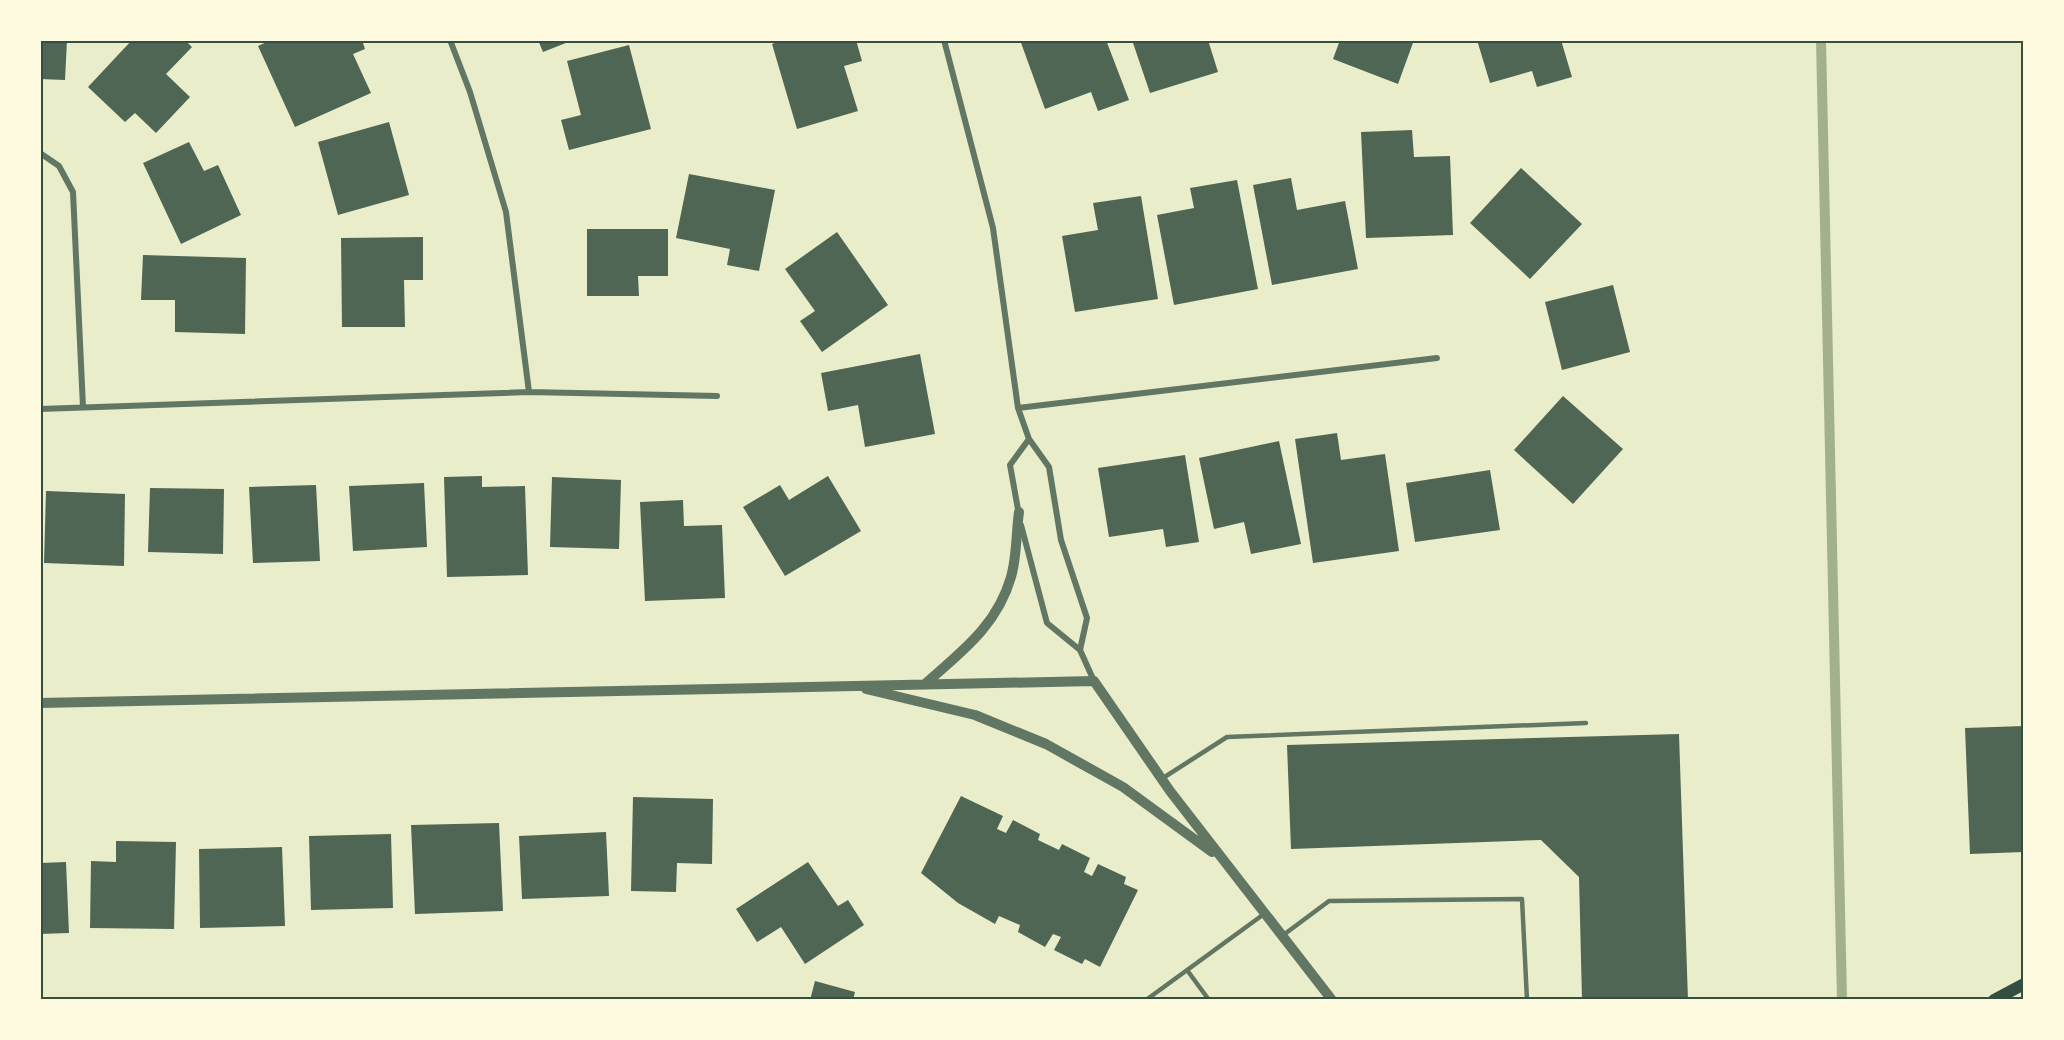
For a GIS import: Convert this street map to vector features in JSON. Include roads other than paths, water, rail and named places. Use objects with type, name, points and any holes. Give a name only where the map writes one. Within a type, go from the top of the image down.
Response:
[{"type":"main road","points":[[1994,999],[2024,984]]},
{"type":"street","points":[[450,40],[470,92],[506,212],[529,392]]},
{"type":"street","points":[[944,40],[993,228],[1018,408],[1029,439],[1049,467],[1061,540],[1087,618],[1080,650]]},
{"type":"street","points":[[40,153],[59,166],[74,192],[83,407]]},
{"type":"street","points":[[1018,408],[1437,358]]},
{"type":"street","points":[[40,409],[529,392],[717,396]]},
{"type":"street","points":[[1029,439],[1010,465],[1024,542],[1047,623],[1080,650],[1094,681],[1161,780],[1332,999]]},
{"type":"street","points":[[925,684],[970,644],[994,616],[1011,576],[1019,512]]},
{"type":"street","points":[[40,703],[1094,681]]},
{"type":"street","points":[[851,686],[975,715],[1046,744],[1124,787],[1223,860]]},
{"type":"lane","points":[[1161,780],[1227,737],[1586,723]]},
{"type":"lane","points":[[1282,936],[1329,901],[1522,899],[1526,999]]},
{"type":"lane","points":[[1146,999],[1264,914]]},
{"type":"lane","points":[[1186,970],[1209,999]]},
{"type":"waterway","points":[[1821,40],[1842,1000]]}]
